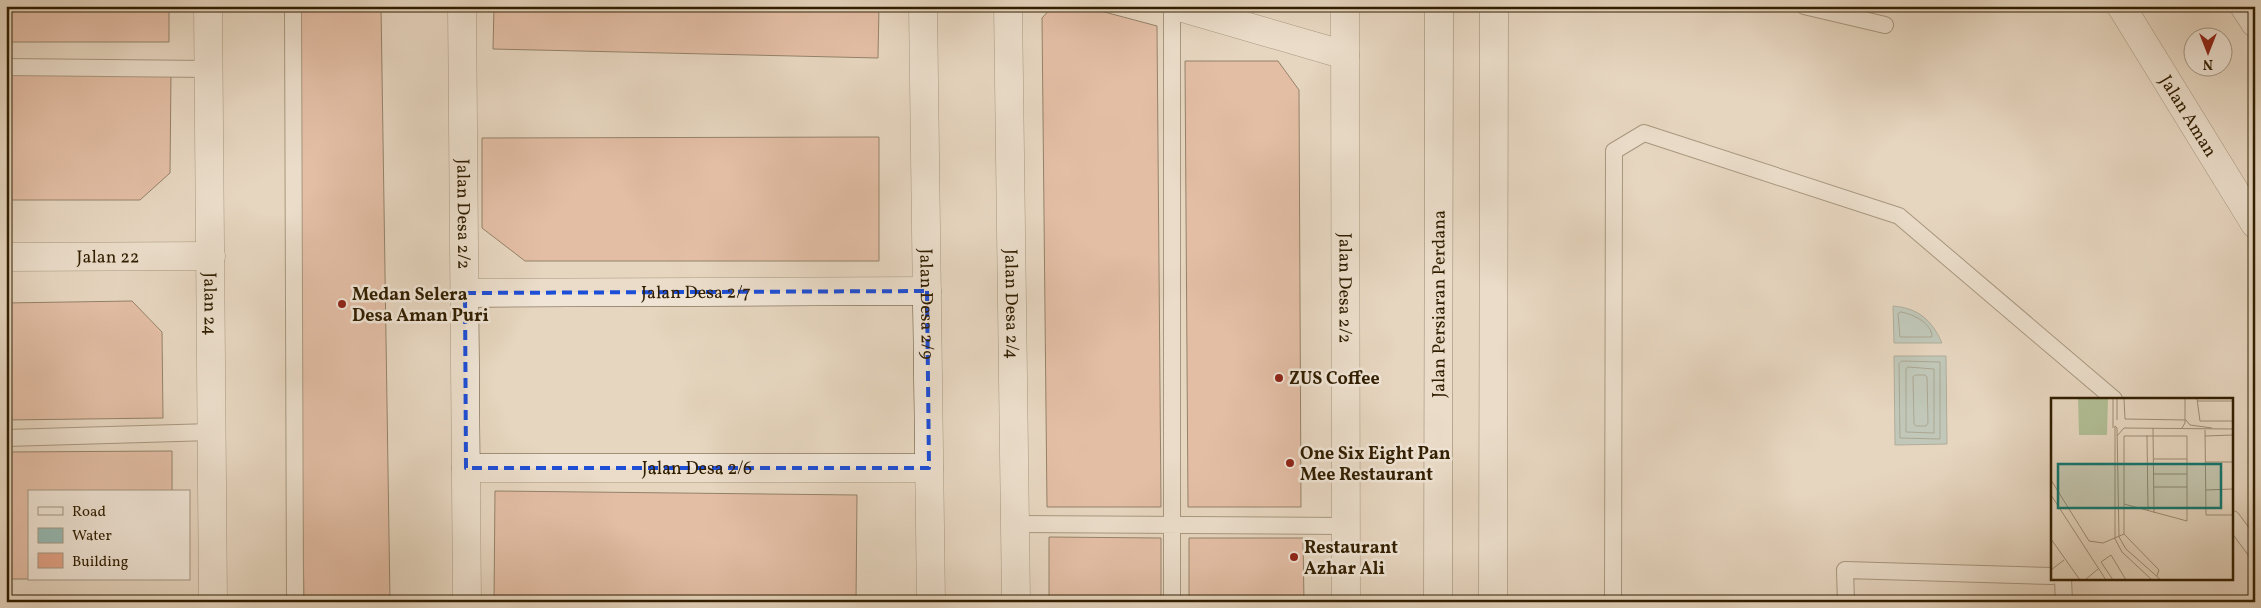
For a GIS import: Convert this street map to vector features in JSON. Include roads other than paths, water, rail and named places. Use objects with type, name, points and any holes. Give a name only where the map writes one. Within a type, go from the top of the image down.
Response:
[{"type":"street","name":"Jalan 24","points":[[208,6],[213,602]]},
{"type":"street","name":"Jalan Desa 2/2","points":[[462,6],[467,602]]},
{"type":"street","name":"Jalan Desa 2/9","points":[[924,6],[931,602]]},
{"type":"street","name":"Jalan Desa 2/4","points":[[1008,6],[1016,602]]},
{"type":"street","points":[[1174,6],[1345,54]]},
{"type":"street","name":"Jalan Desa 2/2","points":[[1345,6],[1346,602]]},
{"type":"street","name":"Jalan Persiaran Perdana","points":[[1438,602],[1439,6]]},
{"type":"street","points":[[1493,602],[1494,6]]},
{"type":"street","name":"Jalan Aman","points":[[2121,6],[2255,224]]},
{"type":"street","points":[[2244,6],[2255,23]]},
{"type":"street","name":"Jalan 22","points":[[6,257],[211,256]]},
{"type":"street","name":"Jalan Desa 2/7","points":[[465,293],[927,291]]},
{"type":"street","name":"Jalan Desa 2/6","points":[[466,468],[929,468]]},
{"type":"lane","points":[[293,6],[295,602]]},
{"type":"lane","points":[[1172,602],[1174,6]]},
{"type":"lane","points":[[1804,6],[1885,26]]},
{"type":"lane","points":[[6,68],[209,68]]},
{"type":"lane","points":[[1613,602],[1614,151],[1644,133],[1899,216],[2113,398]]},
{"type":"lane","points":[[6,438],[212,432]]},
{"type":"lane","points":[[2234,522],[2255,550]]},
{"type":"lane","points":[[1015,524],[1346,526]]},
{"type":"lane","points":[[1846,602],[1845,570],[2051,576]]},
{"type":"lane","points":[[2063,580],[2064,602]]},
{"type":"water","points":[[1893,306],[1910,309],[1923,317],[1934,328],[1942,343],[1894,343]]},
{"type":"water","points":[[1894,356],[1946,356],[1947,444],[1895,445]]},
{"type":"place","name":"Medan Selera Desa Aman Puri","points":[[342,304]]},
{"type":"place","name":"ZUS Coffee","points":[[1279,378]]},
{"type":"place","name":"One Six Eight Pan Mee Restaurant","points":[[1290,463]]},
{"type":"place","name":"Restaurant Azhar Ali","points":[[1294,557]]}]
